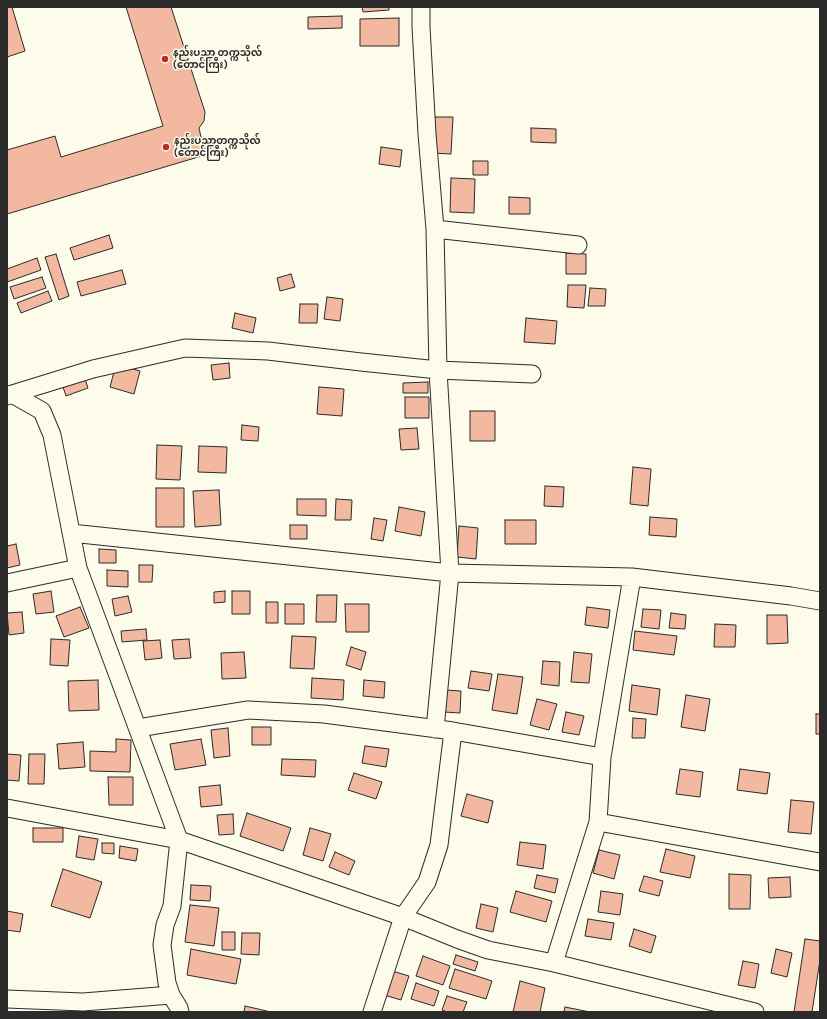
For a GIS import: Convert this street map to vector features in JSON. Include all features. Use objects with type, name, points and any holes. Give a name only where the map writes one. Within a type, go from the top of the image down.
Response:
[{"type":"street","points":[[421,7],[427,126],[436,229],[438,370],[450,573],[436,729]]},
{"type":"street","points":[[436,229],[578,245]]},
{"type":"street","points":[[10,395],[93,369],[185,348],[268,351],[438,370],[532,374]]},
{"type":"street","points":[[10,395],[42,411],[52,435],[78,568],[179,840],[172,906],[165,925],[162,945],[167,983],[171,995],[180,1012]]},
{"type":"street","points":[[72,533],[450,573],[632,577],[791,596],[820,601]]},
{"type":"street","points":[[7,582],[78,568]]},
{"type":"street","points":[[554,963],[598,822],[602,757],[632,577]]},
{"type":"street","points":[[138,728],[248,710],[324,714],[453,731],[602,757]]},
{"type":"street","points":[[372,1012],[403,917],[427,882],[439,845],[453,731]]},
{"type":"street","points":[[7,808],[179,840],[403,917],[488,950],[554,963],[755,1012]]},
{"type":"street","points":[[598,822],[820,862]]},
{"type":"street","points":[[7,999],[83,1002],[171,995]]},
{"type":"building","points":[[7,7],[12,7],[25,51],[7,57]]},
{"type":"building","name":"နည်းပညာ တက္ကသိုလ် (တောင်ကြီး)","points":[[126,7],[171,7],[205,112],[204,121],[199,128],[205,155],[7,214],[7,150],[55,136],[61,157],[163,126]]},
{"type":"building","points":[[362,7],[389,7],[389,10],[363,12]]},
{"type":"building","points":[[342,16],[342,28],[308,29],[308,17]]},
{"type":"building","points":[[399,18],[399,46],[360,46],[360,19]]},
{"type":"building","points":[[433,117],[453,117],[451,154],[432,153]]},
{"type":"building","points":[[531,128],[556,129],[556,143],[531,142]]},
{"type":"building","points":[[381,147],[402,150],[400,167],[379,164]]},
{"type":"building","points":[[473,161],[488,161],[488,175],[473,175]]},
{"type":"building","points":[[451,178],[475,179],[474,213],[450,212]]},
{"type":"building","points":[[509,197],[530,198],[530,214],[509,214]]},
{"type":"building","points":[[109,235],[113,248],[74,260],[70,248]]},
{"type":"building","points":[[566,253],[586,254],[586,274],[566,274]]},
{"type":"building","points":[[56,254],[69,296],[59,300],[45,257]]},
{"type":"building","points":[[37,258],[41,270],[7,282],[7,269]]},
{"type":"building","points":[[122,270],[126,284],[81,296],[77,282]]},
{"type":"building","points":[[291,274],[295,287],[280,291],[277,278]]},
{"type":"building","points":[[42,277],[46,288],[14,299],[10,287]]},
{"type":"building","points":[[568,285],[586,285],[584,308],[567,307]]},
{"type":"building","points":[[590,288],[606,289],[605,306],[588,306]]},
{"type":"building","points":[[48,291],[52,301],[21,313],[17,303]]},
{"type":"building","points":[[327,297],[343,299],[340,321],[324,319]]},
{"type":"building","points":[[300,304],[318,304],[317,323],[299,323]]},
{"type":"building","points":[[235,313],[256,318],[253,333],[232,328]]},
{"type":"building","points":[[526,318],[557,321],[555,344],[524,342]]},
{"type":"building","points":[[229,363],[230,378],[213,380],[211,365]]},
{"type":"building","points":[[116,364],[140,371],[134,394],[110,387]]},
{"type":"building","points":[[83,373],[88,388],[66,396],[61,381]]},
{"type":"building","points":[[428,382],[428,393],[403,393],[403,383]]},
{"type":"building","points":[[319,387],[344,389],[342,416],[317,414]]},
{"type":"building","points":[[405,397],[429,397],[429,418],[405,418]]},
{"type":"building","points":[[470,411],[495,411],[495,441],[470,441]]},
{"type":"building","points":[[242,425],[259,427],[258,441],[241,440]]},
{"type":"building","points":[[417,428],[419,449],[401,450],[399,429]]},
{"type":"building","points":[[157,445],[182,446],[180,480],[156,479]]},
{"type":"building","points":[[199,446],[227,447],[226,473],[198,472]]},
{"type":"building","points":[[633,467],[651,469],[648,506],[630,504]]},
{"type":"building","points":[[545,486],[564,487],[563,507],[544,506]]},
{"type":"building","points":[[156,488],[184,488],[184,527],[156,527]]},
{"type":"building","points":[[219,490],[221,525],[195,527],[193,491]]},
{"type":"building","points":[[297,499],[326,499],[326,516],[297,515]]},
{"type":"building","points":[[336,499],[352,500],[351,520],[335,520]]},
{"type":"building","points":[[399,507],[425,512],[421,536],[395,531]]},
{"type":"building","points":[[650,517],[677,519],[676,537],[649,535]]},
{"type":"building","points":[[374,518],[387,520],[383,541],[371,539]]},
{"type":"building","points":[[505,520],[536,520],[536,544],[505,544]]},
{"type":"building","points":[[290,525],[307,525],[307,539],[290,539]]},
{"type":"building","points":[[459,526],[478,528],[476,559],[457,557]]},
{"type":"building","points":[[16,544],[20,565],[7,568],[7,546]]},
{"type":"building","points":[[99,549],[116,550],[116,563],[99,563]]},
{"type":"building","points":[[139,565],[153,565],[152,582],[139,582]]},
{"type":"building","points":[[107,570],[128,571],[128,587],[107,586]]},
{"type":"building","points":[[51,591],[54,612],[36,614],[33,594]]},
{"type":"building","points":[[225,591],[225,602],[214,603],[214,592]]},
{"type":"building","points":[[232,591],[250,591],[250,614],[232,614]]},
{"type":"building","points":[[317,595],[337,595],[336,622],[316,622]]},
{"type":"building","points":[[128,596],[132,612],[115,616],[112,599]]},
{"type":"building","points":[[266,602],[278,602],[278,623],[266,623]]},
{"type":"building","points":[[285,604],[304,604],[304,624],[285,624]]},
{"type":"building","points":[[345,604],[369,604],[369,632],[346,632]]},
{"type":"building","points":[[80,607],[89,628],[64,637],[56,616]]},
{"type":"building","points":[[587,607],[610,610],[608,628],[585,625]]},
{"type":"building","points":[[643,609],[661,610],[659,629],[641,627]]},
{"type":"building","points":[[22,612],[24,633],[9,635],[7,613]]},
{"type":"building","points":[[671,613],[686,615],[685,629],[669,628]]},
{"type":"building","points":[[767,615],[787,615],[788,643],[767,644]]},
{"type":"building","points":[[715,624],[736,625],[735,647],[714,647]]},
{"type":"building","points":[[146,629],[147,640],[122,642],[121,631]]},
{"type":"building","points":[[635,631],[677,636],[674,655],[633,650]]},
{"type":"building","points":[[292,636],[316,637],[314,669],[290,668]]},
{"type":"building","points":[[51,639],[70,640],[68,666],[50,665]]},
{"type":"building","points":[[189,639],[191,658],[174,659],[172,640]]},
{"type":"building","points":[[160,640],[162,658],[145,660],[143,641]]},
{"type":"building","points":[[351,647],[366,652],[361,670],[346,665]]},
{"type":"building","points":[[244,652],[246,678],[222,679],[221,653]]},
{"type":"building","points":[[574,652],[592,654],[589,683],[571,682]]},
{"type":"building","points":[[543,661],[560,662],[559,686],[541,684]]},
{"type":"building","points":[[471,671],[492,674],[489,691],[468,688]]},
{"type":"building","points":[[498,674],[523,677],[517,714],[492,710]]},
{"type":"building","points":[[312,678],[344,680],[343,700],[311,698]]},
{"type":"building","points":[[98,680],[99,710],[69,711],[68,681]]},
{"type":"building","points":[[364,680],[385,682],[384,698],[363,696]]},
{"type":"building","points":[[632,685],[660,689],[657,715],[629,711]]},
{"type":"building","points":[[446,690],[461,691],[460,713],[444,712]]},
{"type":"building","points":[[686,695],[710,699],[705,731],[681,727]]},
{"type":"building","points":[[537,699],[557,704],[549,730],[530,725]]},
{"type":"building","points":[[566,712],[584,716],[579,735],[562,732]]},
{"type":"building","points":[[816,714],[820,714],[820,734],[816,734]]},
{"type":"building","points":[[633,718],[646,719],[645,738],[632,738]]},
{"type":"building","points":[[252,727],[271,727],[271,745],[252,745]]},
{"type":"building","points":[[228,728],[230,756],[214,758],[211,730]]},
{"type":"building","points":[[116,739],[131,740],[130,772],[90,771],[90,751],[116,752]]},
{"type":"building","points":[[201,739],[206,765],[175,770],[170,744]]},
{"type":"building","points":[[83,742],[85,767],[59,769],[57,744]]},
{"type":"building","points":[[365,746],[389,749],[386,767],[362,763]]},
{"type":"building","points":[[7,754],[21,755],[19,781],[7,780]]},
{"type":"building","points":[[29,754],[45,754],[44,784],[28,784]]},
{"type":"building","points":[[282,759],[316,760],[315,777],[281,775]]},
{"type":"building","points":[[680,769],[703,772],[700,797],[676,794]]},
{"type":"building","points":[[740,769],[770,773],[767,794],[737,790]]},
{"type":"building","points":[[354,773],[382,782],[376,799],[348,790]]},
{"type":"building","points":[[108,777],[133,777],[133,805],[109,805]]},
{"type":"building","points":[[220,785],[222,805],[201,807],[199,787]]},
{"type":"building","points":[[467,794],[493,801],[488,823],[461,816]]},
{"type":"building","points":[[791,800],[814,802],[811,834],[788,832]]},
{"type":"building","points":[[247,813],[291,828],[283,851],[240,836]]},
{"type":"building","points":[[233,814],[234,834],[219,835],[217,815]]},
{"type":"building","points":[[33,828],[63,828],[63,842],[33,842]]},
{"type":"building","points":[[310,828],[331,834],[323,861],[303,855]]},
{"type":"building","points":[[79,836],[98,839],[94,860],[76,857]]},
{"type":"building","points":[[520,842],[546,845],[543,869],[517,865]]},
{"type":"building","points":[[102,843],[114,843],[114,854],[102,853]]},
{"type":"building","points":[[120,846],[138,849],[136,861],[119,858]]},
{"type":"building","points":[[666,849],[695,856],[690,878],[660,872]]},
{"type":"building","points":[[599,850],[620,855],[614,879],[593,873]]},
{"type":"building","points":[[335,852],[355,861],[349,875],[329,867]]},
{"type":"building","points":[[63,869],[102,882],[90,918],[51,906]]},
{"type":"building","points":[[729,874],[751,875],[750,909],[729,909]]},
{"type":"building","points":[[537,875],[558,879],[555,893],[534,888]]},
{"type":"building","points":[[644,876],[663,881],[659,896],[639,891]]},
{"type":"building","points":[[790,877],[791,897],[769,898],[768,878]]},
{"type":"building","points":[[191,885],[211,886],[210,901],[190,900]]},
{"type":"building","points":[[516,891],[552,901],[546,922],[510,912]]},
{"type":"building","points":[[601,891],[623,894],[620,915],[598,912]]},
{"type":"building","points":[[481,904],[498,908],[493,932],[476,928]]},
{"type":"building","points":[[190,905],[219,908],[214,946],[185,942]]},
{"type":"building","points":[[7,911],[23,914],[20,932],[7,930]]},
{"type":"building","points":[[588,919],[614,923],[611,940],[585,936]]},
{"type":"building","points":[[634,929],[656,936],[651,953],[629,946]]},
{"type":"building","points":[[222,932],[235,932],[235,950],[222,950]]},
{"type":"building","points":[[242,933],[260,933],[259,955],[241,954]]},
{"type":"building","points":[[805,939],[820,941],[820,960],[812,1012],[794,1012]]},
{"type":"building","points":[[191,949],[241,959],[236,984],[187,975]]},
{"type":"building","points":[[776,949],[792,953],[787,977],[771,973]]},
{"type":"building","points":[[456,955],[478,962],[475,971],[453,964]]},
{"type":"building","points":[[423,956],[450,966],[443,985],[416,976]]},
{"type":"building","points":[[743,961],[759,964],[755,988],[738,985]]},
{"type":"building","points":[[455,969],[492,981],[486,999],[449,988]]},
{"type":"building","points":[[392,971],[409,976],[401,1000],[384,995]]},
{"type":"building","points":[[520,981],[545,988],[540,1012],[513,1012]]},
{"type":"building","points":[[416,983],[439,991],[434,1006],[411,999]]},
{"type":"building","points":[[447,996],[467,1002],[463,1012],[447,1012],[442,1010]]},
{"type":"building","points":[[245,1006],[271,1012],[244,1012]]},
{"type":"building","points":[[565,1007],[590,1012],[564,1012]]},
{"type":"place","name":"နည်းပညာ တက္ကသိုလ် (တောင်ကြီး)","points":[[165,59]]},
{"type":"place","name":"နည်းပညာတက္ကသိုလ် (တောင်ကြီး)","points":[[166,147]]}]
